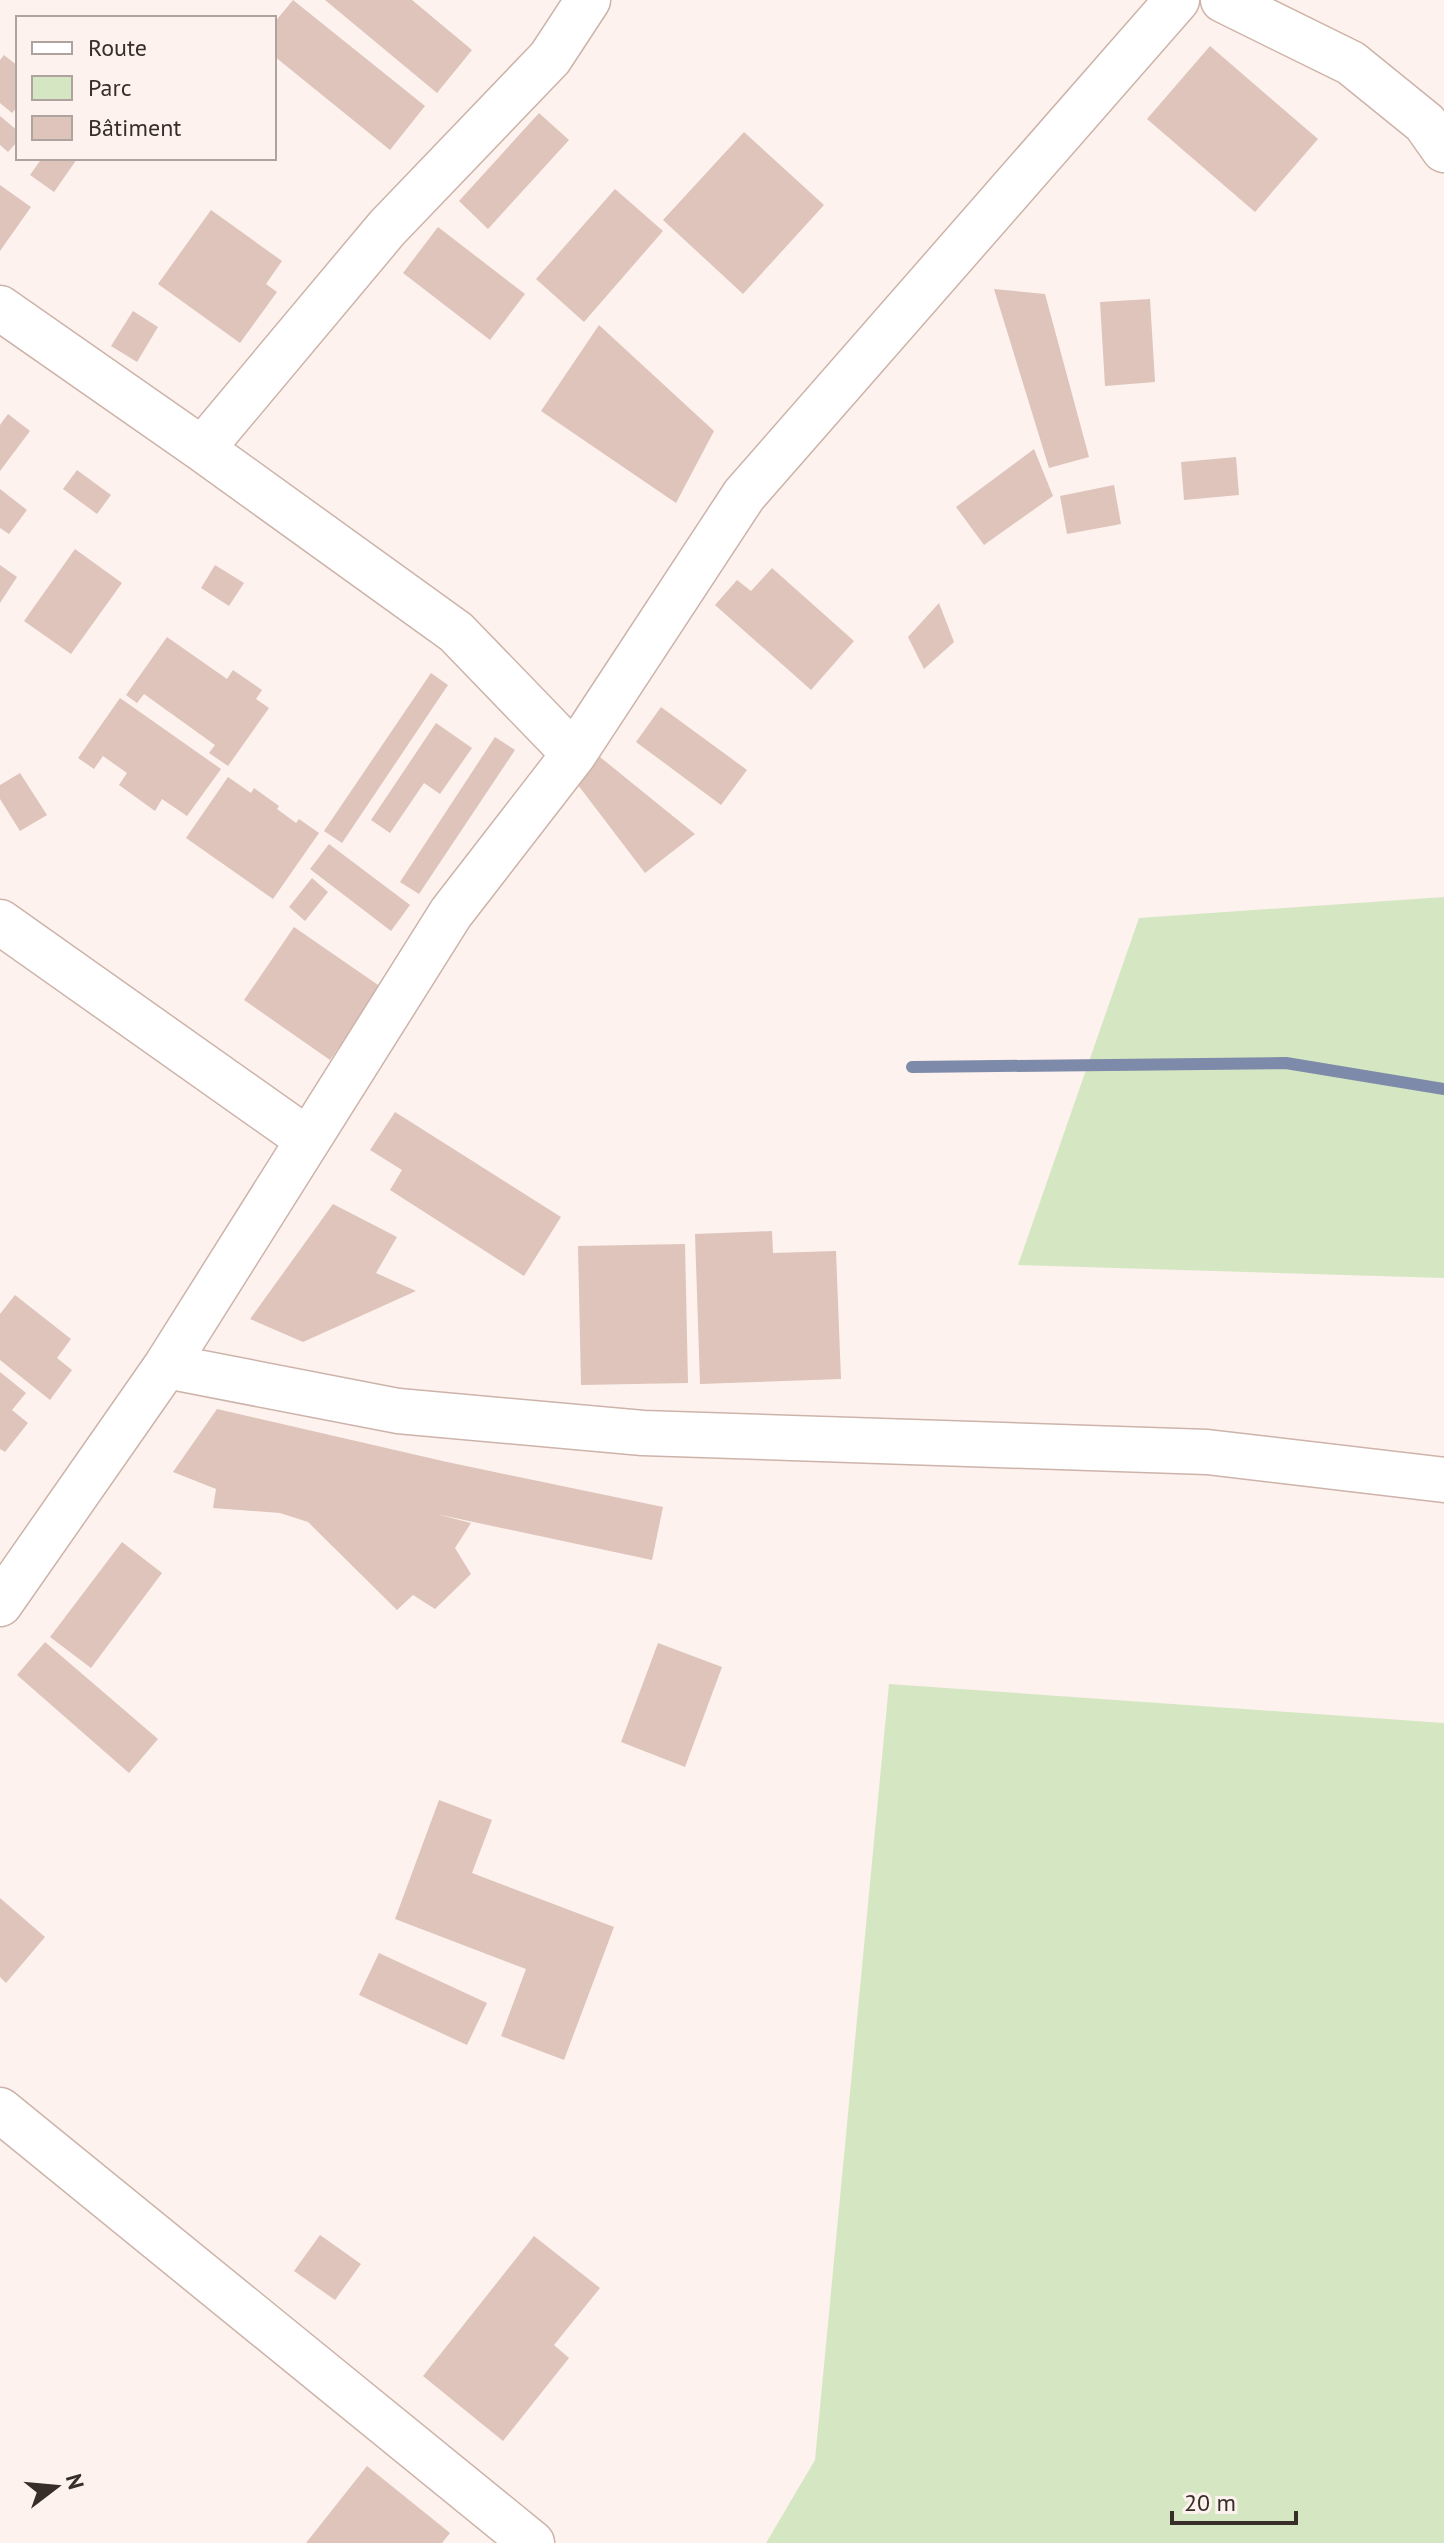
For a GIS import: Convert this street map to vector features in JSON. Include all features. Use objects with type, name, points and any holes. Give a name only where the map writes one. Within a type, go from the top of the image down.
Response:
[{"type":"street","points":[[202,449],[387,228],[550,58],[588,0]]},
{"type":"street","points":[[0,1604],[166,1366],[451,913],[574,754],[744,495],[1177,0]]},
{"type":"street","points":[[1223,0],[1351,63],[1425,123],[1444,150]]},
{"type":"street","points":[[0,308],[456,632],[574,754]]},
{"type":"street","points":[[0,922],[307,1139]]},
{"type":"street","points":[[166,1366],[398,1411],[643,1433],[1207,1452],[1444,1480]]},
{"type":"street","points":[[0,2110],[532,2543]]},
{"type":"green space","points":[[1444,897],[1444,1278],[1018,1265],[1139,918]]},
{"type":"green space","points":[[889,1684],[1444,1723],[1444,2543],[766,2543],[815,2460]]},
{"type":"building","points":[[293,0],[425,106],[390,150],[276,58],[276,21]]},
{"type":"building","points":[[325,0],[412,0],[472,50],[437,93]]},
{"type":"building","points":[[1210,46],[1318,139],[1255,212],[1147,119]]},
{"type":"building","points":[[4,55],[16,64],[16,108],[12,113],[0,103],[0,60]]},
{"type":"building","points":[[539,113],[569,140],[488,229],[459,201]]},
{"type":"building","points":[[0,116],[16,129],[16,143],[8,152],[0,145]]},
{"type":"building","points":[[744,132],[824,205],[743,294],[663,220]]},
{"type":"building","points":[[41,160],[76,160],[54,192],[30,175]]},
{"type":"building","points":[[0,185],[31,207],[0,251]]},
{"type":"building","points":[[615,189],[663,231],[584,322],[536,279]]},
{"type":"building","points":[[211,210],[282,261],[266,284],[277,292],[240,343],[158,284]]},
{"type":"building","points":[[438,227],[525,294],[490,340],[403,273]]},
{"type":"building","points":[[994,289],[1045,294],[1089,457],[1049,468]]},
{"type":"building","points":[[1150,299],[1155,382],[1105,386],[1100,302]]},
{"type":"building","points":[[133,311],[158,327],[137,362],[111,346]]},
{"type":"building","points":[[599,325],[714,431],[676,503],[541,411]]},
{"type":"building","points":[[8,414],[30,431],[0,471],[0,425]]},
{"type":"building","points":[[1034,449],[1053,496],[984,545],[956,507]]},
{"type":"building","points":[[1236,457],[1239,495],[1184,500],[1181,462]]},
{"type":"building","points":[[77,470],[111,495],[97,514],[63,489]]},
{"type":"building","points":[[1114,485],[1121,524],[1067,534],[1060,496]]},
{"type":"building","points":[[0,489],[27,510],[9,534],[0,528]]},
{"type":"building","points":[[75,549],[122,583],[71,654],[24,621]]},
{"type":"building","points":[[0,565],[17,577],[0,603]]},
{"type":"building","points":[[215,565],[244,583],[229,606],[201,588]]},
{"type":"building","points":[[772,568],[854,641],[811,690],[715,605],[737,580],[751,591]]},
{"type":"building","points":[[939,603],[954,642],[924,669],[908,637]]},
{"type":"building","points":[[167,637],[227,679],[233,670],[262,690],[256,699],[269,708],[228,766],[209,753],[215,745],[144,694],[137,703],[126,695]]},
{"type":"building","points":[[431,673],[448,685],[342,843],[324,831]]},
{"type":"building","points":[[120,698],[221,769],[187,816],[162,799],[155,811],[119,785],[127,773],[103,756],[94,769],[78,758]]},
{"type":"building","points":[[661,707],[747,770],[721,805],[636,742]]},
{"type":"building","points":[[436,723],[472,748],[440,794],[424,783],[390,833],[371,820]]},
{"type":"building","points":[[495,737],[515,750],[419,894],[400,882]]},
{"type":"building","points":[[600,757],[695,834],[645,873],[578,785]]},
{"type":"building","points":[[20,773],[47,815],[20,831],[0,799],[0,785]]},
{"type":"building","points":[[228,777],[251,793],[254,788],[296,823],[299,819],[319,833],[273,899],[186,838]]},
{"type":"building","points":[[329,844],[410,905],[391,931],[310,869]]},
{"type":"building","points":[[312,878],[328,892],[305,921],[289,907]]},
{"type":"building","points":[[294,927],[381,987],[330,1060],[244,1000]]},
{"type":"building","points":[[395,1112],[561,1217],[524,1276],[390,1190],[402,1170],[370,1150]]},
{"type":"building","points":[[333,1204],[397,1237],[376,1273],[416,1291],[303,1342],[250,1319]]},
{"type":"building","points":[[772,1231],[773,1253],[836,1251],[841,1379],[700,1384],[695,1234]]},
{"type":"building","points":[[685,1244],[688,1383],[581,1385],[578,1246]]},
{"type":"building","points":[[15,1295],[71,1339],[57,1358],[72,1370],[50,1400],[0,1360],[0,1314]]},
{"type":"building","points":[[0,1372],[26,1393],[12,1410],[28,1423],[5,1452],[0,1449]]},
{"type":"building","points":[[217,1409],[447,1462],[663,1507],[652,1560],[436,1514],[471,1523],[455,1548],[471,1574],[435,1609],[413,1595],[397,1610],[308,1522],[280,1513],[213,1508],[216,1489],[173,1472]]},
{"type":"building","points":[[122,1542],[162,1573],[91,1668],[50,1637]]},
{"type":"building","points":[[45,1642],[158,1739],[129,1773],[17,1675]]},
{"type":"building","points":[[658,1643],[722,1667],[685,1767],[621,1742]]},
{"type":"building","points":[[439,1800],[492,1820],[472,1873],[614,1927],[564,2060],[501,2036],[526,1969],[395,1919]]},
{"type":"building","points":[[0,1898],[45,1937],[6,1983],[0,1977]]},
{"type":"building","points":[[379,1953],[487,2003],[467,2045],[359,1995]]},
{"type":"building","points":[[320,2235],[361,2264],[335,2300],[294,2271]]},
{"type":"building","points":[[534,2236],[600,2288],[554,2345],[569,2358],[503,2441],[423,2376]]},
{"type":"building","points":[[367,2466],[450,2533],[442,2543],[306,2543]]},
{"type":"waterway","points":[[912,1067],[1286,1063],[1444,1089]]}]
